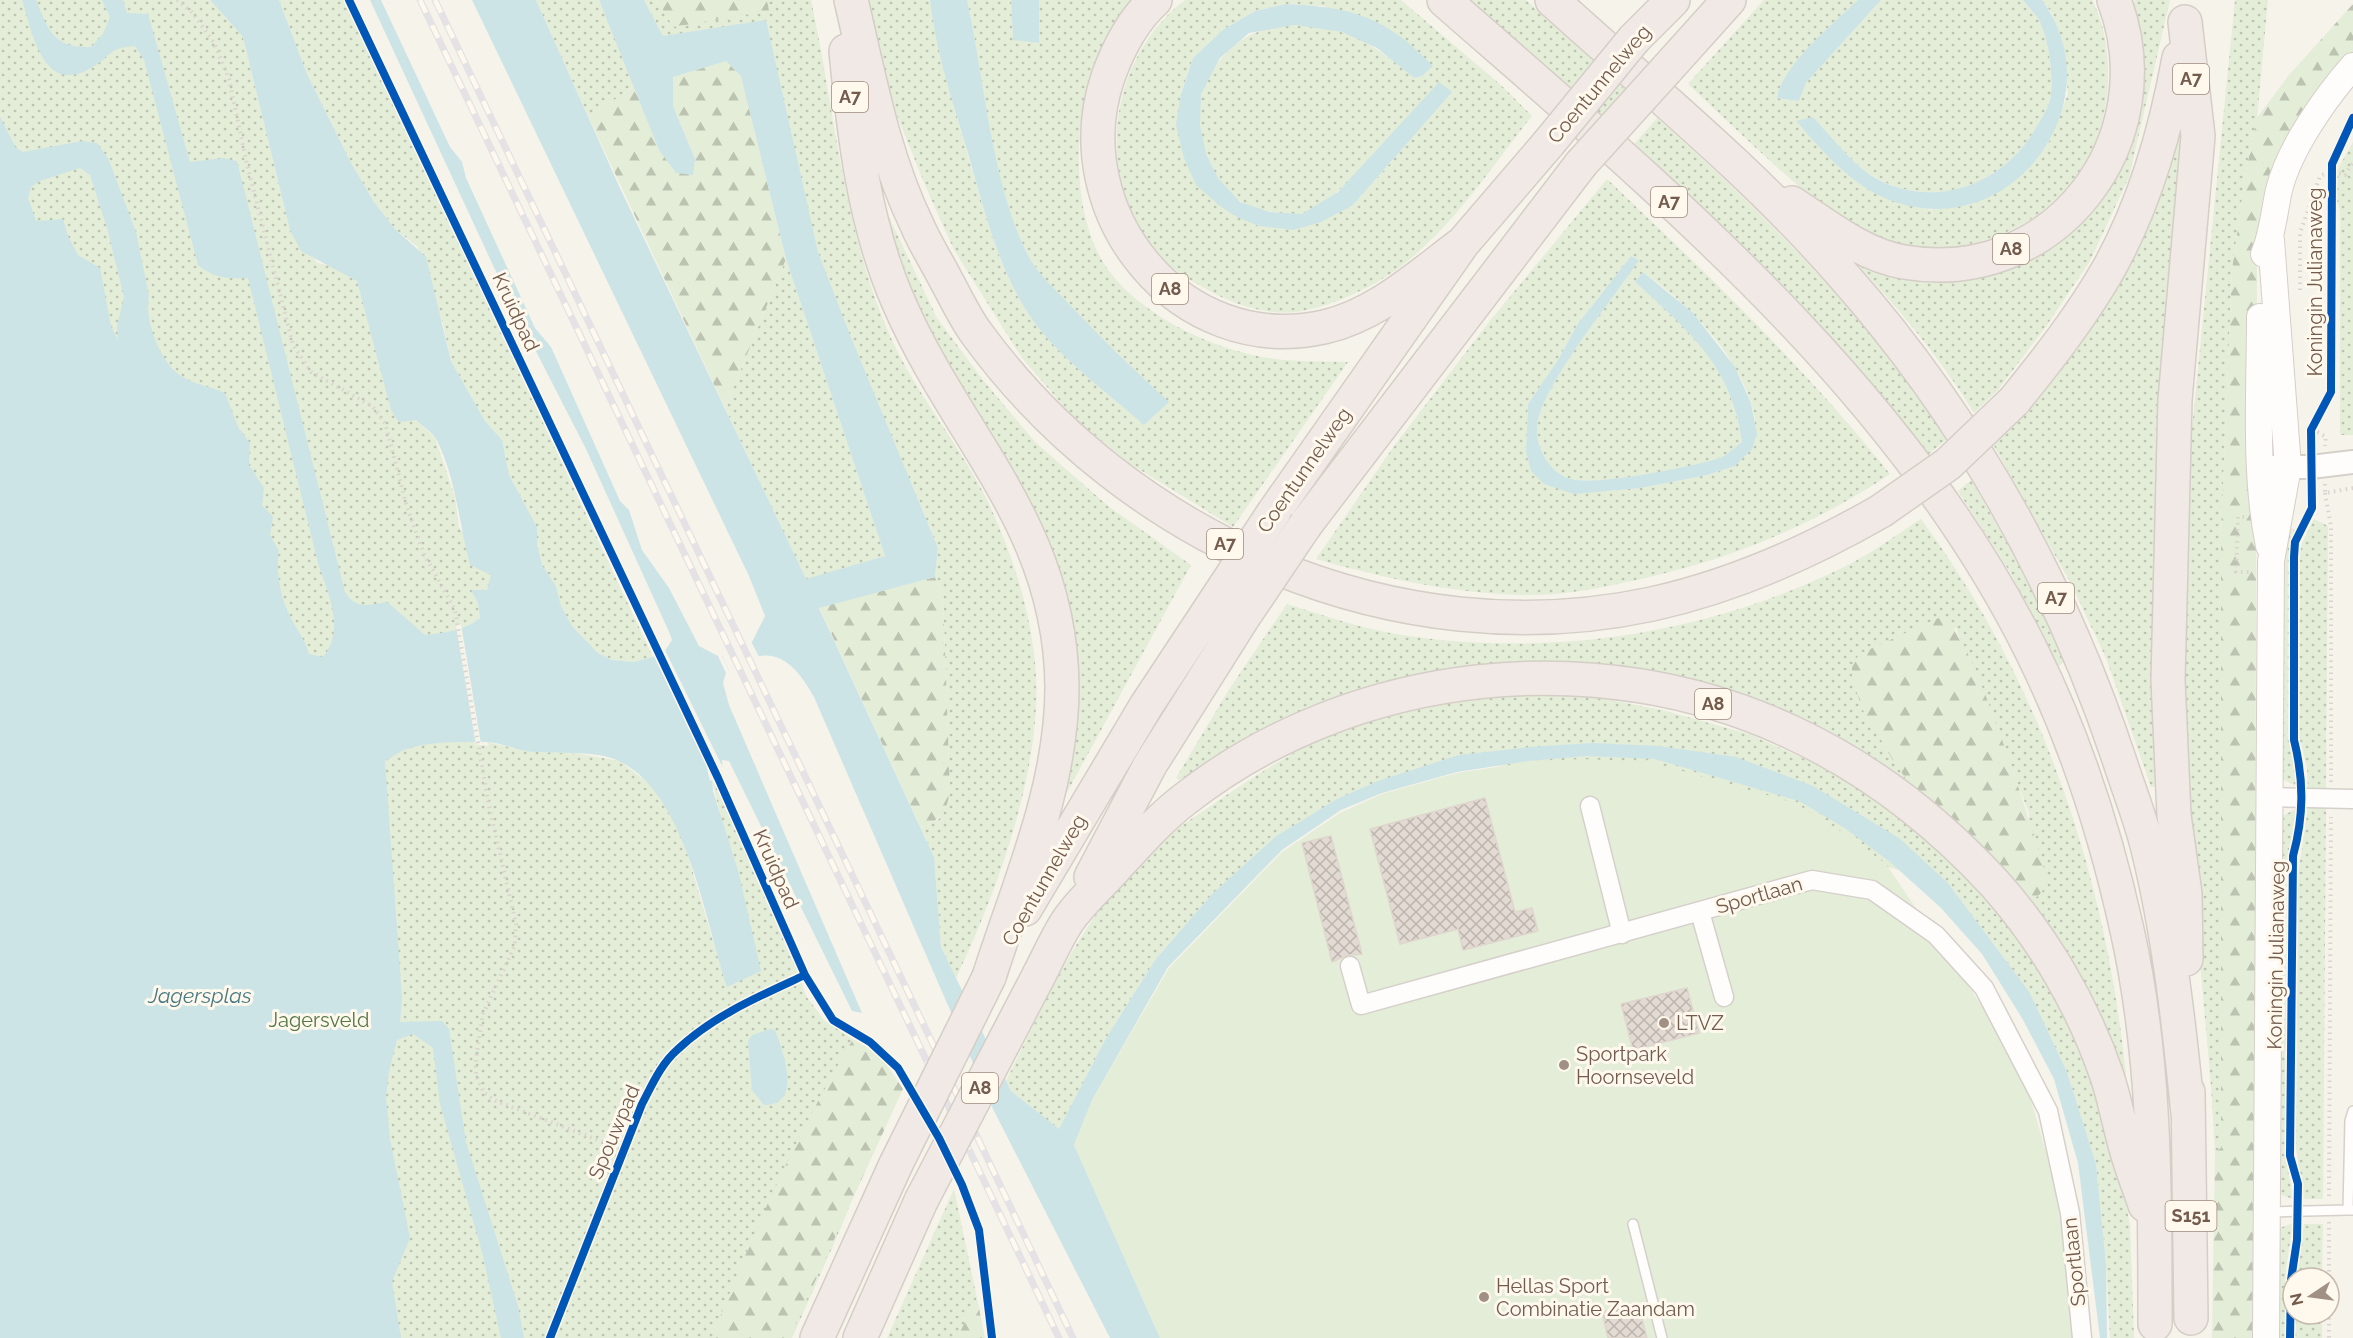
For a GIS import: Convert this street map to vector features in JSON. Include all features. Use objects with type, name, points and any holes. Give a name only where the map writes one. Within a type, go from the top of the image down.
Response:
[{"type":"highway","name":"A7","points":[[842,0],[855,140],[885,270],[898,303],[930,364],[993,465],[1026,528],[1041,565],[1056,624],[1062,687],[1052,787],[1013,920]]},
{"type":"highway","name":"A7","points":[[851,0],[895,170],[917,225],[975,332],[1022,390],[1073,442],[1150,503],[1213,538],[1302,580],[1385,602],[1464,614],[1566,615],[1649,604],[1756,574],[1826,543],[1881,511],[1948,464],[2014,401],[2064,340],[2108,269],[2142,195],[2170,110],[2187,11]]},
{"type":"highway","name":"A8","points":[[1155,0],[1134,25],[1113,64],[1101,106],[1098,151],[1105,193],[1121,231],[1145,265],[1172,291],[1201,309],[1239,324],[1274,330],[1309,330],[1340,322],[1378,305],[1463,243]]},
{"type":"highway","name":"A7","points":[[1444,0],[1630,166],[1749,277],[1818,346],[1901,445],[1960,528],[2000,592],[2034,655],[2079,763],[2103,834],[2128,933],[2148,1076],[2155,1232]]},
{"type":"highway","name":"A7","points":[[1552,0],[1740,170],[1841,272],[1906,351],[1948,410],[2008,505],[2042,568],[2100,703],[2146,842],[2170,960],[2188,1114]]},
{"type":"highway","name":"Coentunnelweg","points":[[1013,920],[1146,706],[1274,512],[1463,243],[1635,39],[1673,0]]},
{"type":"highway","name":"Coentunnelweg","points":[[1068,921],[1150,765],[1244,616],[1306,524],[1581,164],[1729,0]]},
{"type":"highway","name":"A8","points":[[1740,170],[1858,245],[1902,262],[1934,265],[1968,264],[2020,245],[2052,226],[2080,201],[2102,170],[2119,133],[2129,76],[2126,37],[2114,0]]},
{"type":"highway","name":"A7","points":[[2187,11],[2198,136],[2175,400],[2168,680],[2174,815],[2185,894],[2188,1114]]},
{"type":"highway","name":"A8","points":[[860,1338],[921,1201],[1068,921],[1138,843],[1183,801],[1249,756],[1288,735],[1347,710],[1404,694],[1465,683],[1516,678],[1588,680],[1644,687],[1695,698],[1791,732],[1883,785],[1943,832],[1997,887],[2036,935],[2089,1031],[2106,1074],[2126,1150],[2155,1232]]},
{"type":"highway","name":"A8","points":[[817,1338],[896,1164],[989,978],[1013,920]]},
{"type":"highway","name":"S151","points":[[2188,1114],[2191,1318]]},
{"type":"highway","name":"S151","points":[[2155,1232],[2155,1324]]},
{"type":"main road","name":"Koningin Julianaweg","points":[[2266,1338],[2271,561],[2263,519],[2260,467],[2259,288],[2262,258],[2271,240],[2280,188],[2297,146],[2353,66]]},
{"type":"main road","name":"Koningin Julianaweg","points":[[2271,240],[2300,467],[2271,561]]},
{"type":"street","points":[[2260,467],[2300,467],[2353,462]]},
{"type":"street","points":[[2270,797],[2353,800]]},
{"type":"street","points":[[1590,806],[1622,934]]},
{"type":"street","name":"Sportlaan","points":[[1350,966],[1361,1005],[1812,880],[1872,890],[1936,935],[1984,988],[2048,1111],[2070,1213],[2082,1338]]},
{"type":"street","points":[[1700,912],[1724,997]]},
{"type":"lane","points":[[2267,1212],[2351,1210],[2350,1121],[2353,1111]]},
{"type":"lane","points":[[1633,1224],[1662,1338]]},
{"type":"path","points":[[177,0],[193,13],[214,43],[229,79],[246,160],[293,345],[311,372],[372,406],[385,423],[407,507],[424,554],[455,610],[459,624],[489,806],[516,924],[515,945],[483,1014],[476,1075],[484,1092],[496,1101],[624,1150]]},
{"type":"path","points":[[2299,301],[2300,233],[2320,176],[2332,168],[2345,175],[2353,163]]},
{"type":"path","points":[[2300,467],[2317,421]]},
{"type":"path","points":[[2305,423],[2312,430]]},
{"type":"path","points":[[2325,493],[2331,527],[2329,1338]]},
{"type":"green space","name":"Jagersveld","points":[[0,0],[210,0],[243,37],[290,230],[318,263],[332,266],[357,281],[371,331],[416,420],[435,438],[455,497],[459,527],[492,575],[487,590],[478,603],[480,618],[467,626],[479,745],[489,746],[487,742],[526,751],[580,754],[620,761],[653,787],[683,839],[724,978],[721,818],[712,780],[721,794],[795,962],[806,996],[824,1020],[853,1039],[850,1043],[895,1090],[840,1230],[792,1338],[0,1338]]},
{"type":"green space","points":[[279,0],[345,0],[653,657],[633,662],[612,660],[598,653],[572,626],[561,606],[556,586],[542,566],[537,543],[537,527],[509,475],[502,440],[485,421],[451,361],[443,324],[418,247],[395,229],[374,202],[350,161],[307,74]]},
{"type":"green space","points":[[536,0],[599,0],[635,85],[589,118]]},
{"type":"green space","points":[[644,0],[811,0],[851,214],[875,298],[902,360],[966,462],[989,504],[1019,582],[1033,642],[1035,663],[1036,701],[1033,742],[1015,825],[1002,866],[956,978],[941,947],[934,857],[921,828],[939,819],[950,792],[943,596],[935,577],[938,548],[833,295],[818,252],[799,173],[663,36]]},
{"type":"green space","points":[[657,0],[767,0],[769,11],[673,27]]},
{"type":"green space","points":[[868,0],[930,0],[942,60],[969,159],[988,224],[1013,288],[1048,340],[1144,425],[1168,402],[1046,281],[1029,257],[1016,228],[997,164],[967,0],[1011,0],[1013,39],[1039,43],[1039,0],[1139,0],[1124,17],[1102,51],[1094,68],[1083,105],[1079,148],[1080,188],[1084,214],[1097,251],[1110,272],[1128,292],[1149,309],[1198,337],[1225,347],[1275,359],[1348,362],[1233,527],[1129,463],[1074,418],[1022,358],[954,250],[925,185],[892,103]]},
{"type":"green space","points":[[1185,0],[1401,0],[1502,86],[1532,116],[1459,210],[1418,253],[1395,271],[1362,290],[1319,307],[1290,312],[1252,308],[1217,295],[1179,273],[1150,244],[1131,211],[1120,174],[1117,135],[1122,97],[1135,61],[1156,28]],"holes":[[[1286,4],[1324,6],[1432,67],[1422,76],[1414,78],[1380,51],[1361,40],[1322,27],[1303,25],[1267,29],[1251,35],[1236,45],[1222,58],[1203,90],[1199,123],[1212,167],[1229,192],[1240,201],[1261,210],[1295,214],[1301,214],[1316,207],[1354,177],[1374,157],[1439,83],[1393,160],[1353,205],[1259,226],[1221,207],[1181,93],[1193,58],[1224,29],[1255,11]]]},
{"type":"green space","points":[[1463,0],[1526,0],[1629,93],[1601,125]]},
{"type":"green space","points":[[1764,0],[1858,0],[1810,46],[1788,72],[1777,98],[1799,101],[1806,83],[1881,0],[2023,0],[2034,13],[2043,30],[2050,57],[2050,99],[2042,118],[2021,150],[1986,177],[1966,186],[1945,191],[1924,192],[1902,188],[1880,180],[1861,167],[1813,117],[1796,122],[1846,174],[1916,207],[1931,210],[2026,171],[2050,140],[2068,94],[2062,39],[2051,12],[2042,0],[2092,0],[2105,36],[2108,75],[2102,120],[2087,160],[2063,193],[2032,219],[1995,237],[1954,247],[1912,247],[1868,238],[1850,228],[1796,184],[1688,84]]},
{"type":"green space","points":[[2135,0],[2170,0],[2129,177],[2090,261],[2047,325],[1998,390],[1974,413],[1916,331],[1849,255],[1936,277],[2087,204]]},
{"type":"green space","points":[[2235,0],[2268,0],[2257,118],[2246,171],[2232,270],[2221,534],[2221,1148],[2215,1152],[2187,817],[2179,639],[2191,438]]},
{"type":"green space","points":[[2353,4],[2353,56],[2282,152],[2265,194],[2257,238],[2254,1338],[2212,1338],[2215,1152],[2221,1148],[2221,534],[2232,270],[2246,171],[2257,118],[2289,75]]},
{"type":"green space","points":[[726,61],[741,76],[786,259],[725,408],[589,118],[635,85],[659,150],[695,159],[673,106],[672,77]]},
{"type":"green space","points":[[2187,88],[2160,786],[2151,787],[2106,658],[2071,584],[1993,444],[2025,414],[2076,346],[2120,279],[2164,189]]},
{"type":"green space","points":[[1657,118],[1737,191],[1813,269],[1884,352],[1947,439],[1925,457],[1628,151]]},
{"type":"green space","points":[[2353,142],[2353,435],[2340,435],[2340,211],[2331,181]]},
{"type":"green space","points":[[1607,179],[1718,285],[1789,358],[1890,474],[1859,494],[1795,528],[1728,555],[1658,575],[1585,590],[1534,595],[1496,594],[1444,588],[1392,578],[1316,559],[1394,446],[1489,322]],"holes":[[[1631,256],[1639,260],[1579,344],[1549,392],[1540,413],[1537,430],[1542,453],[1546,460],[1557,472],[1571,479],[1602,480],[1645,475],[1706,462],[1723,457],[1742,442],[1736,415],[1718,370],[1674,317],[1635,282],[1643,272],[1692,313],[1721,346],[1733,364],[1751,402],[1756,434],[1735,466],[1707,475],[1641,488],[1606,491],[1531,471],[1526,452],[1528,404],[1558,360],[1577,325]]]},
{"type":"green space","points":[[878,194],[937,318],[983,380],[1035,442],[1108,506],[1191,565],[1059,807],[1051,550],[1019,483],[915,315]]},
{"type":"green space","points":[[786,259],[885,556],[806,580],[725,408]]},
{"type":"green space","points":[[1971,480],[2030,582],[2065,661],[2058,667],[2010,572],[1958,491]]},
{"type":"green space","points":[[1921,519],[1967,587],[2007,657],[2041,731],[2069,806],[2092,884],[2110,963],[2122,1043],[2130,1124],[2025,902],[2029,813],[1956,628],[1906,635],[1859,654],[1863,710],[1915,792],[1618,669],[1263,732],[1179,780],[1176,778],[1228,691],[1287,604],[1373,629],[1402,635],[1458,641],[1515,644],[1628,635],[1683,624],[1738,609],[1792,590],[1854,562]]},
{"type":"green space","points":[[2314,519],[2328,526],[2326,789],[2308,789],[2307,767],[2299,736],[2300,553],[2302,543]]},
{"type":"green space","points":[[2286,525],[2295,530],[2290,545],[2288,736],[2296,786],[2282,779],[2282,570]]},
{"type":"green space","points":[[935,577],[943,596],[950,792],[942,815],[921,828],[819,607]]},
{"type":"green space","points":[[1943,616],[1956,631],[1986,696],[2017,782],[2047,879],[2040,894],[2025,902],[1915,792],[1863,710],[1852,679],[1852,666],[1859,654]]},
{"type":"green space","points":[[1556,694],[1606,699],[1662,710],[1749,734],[1809,761],[1881,800],[1947,850],[2015,927],[2078,1037],[2118,1161],[2130,1225],[2134,1338],[2110,1338],[2106,1264],[2096,1164],[2067,1072],[2030,993],[1948,883],[1459,755],[1275,837],[1212,894],[1155,960],[1105,1040],[1059,1130],[1011,1091],[1006,1081],[1061,971],[1093,919],[1130,870],[1169,835],[1272,766],[1314,742],[1358,723],[1380,715],[1423,705],[1512,695]]},
{"type":"green space","name":"Sportpark Hoornseveld","points":[[1582,759],[1651,762],[1795,803],[1842,832],[1886,864],[1998,1030],[2028,1090],[2058,1194],[2073,1338],[1160,1338],[1074,1145],[1092,1100],[1169,968],[1282,852],[1340,813],[1382,794],[1457,773],[1529,762]]},
{"type":"green space","points":[[2308,807],[2326,807],[2323,1199],[2304,1199],[2296,1148],[2298,875]]},
{"type":"green space","points":[[2296,809],[2288,857],[2285,1153],[2293,1199],[2277,1193],[2282,816]]},
{"type":"green space","points":[[853,1039],[881,1056],[903,1089],[789,1338],[712,1338],[776,1186],[813,1111]]},
{"type":"green space","points":[[954,1189],[977,1298],[957,1338],[887,1338]]},
{"type":"green space","points":[[2293,1223],[2286,1266],[2281,1266],[2281,1326],[2285,1326],[2285,1338],[2276,1338],[2277,1229]]},
{"type":"green space","points":[[2304,1224],[2323,1224],[2322,1266],[2298,1266]]},
{"type":"green space","points":[[977,1298],[985,1338],[957,1338]]},
{"type":"green space","points":[[2296,1326],[2322,1326],[2322,1338],[2295,1338]]},
{"type":"water","name":"Jagersplas","points":[[22,0],[36,0],[54,36],[69,45],[79,47],[91,47],[103,34],[110,17],[102,0],[123,0],[127,13],[148,14],[190,162],[223,158],[237,161],[345,592],[358,604],[387,602],[425,635],[454,630],[480,618],[478,603],[471,590],[487,590],[491,575],[470,565],[453,485],[436,439],[416,420],[399,422],[391,410],[357,281],[301,251],[290,230],[243,37],[210,0],[279,0],[307,74],[350,161],[374,202],[395,229],[426,257],[451,361],[485,421],[502,440],[509,475],[537,527],[537,543],[542,565],[556,586],[561,606],[572,626],[598,653],[612,660],[633,662],[653,657],[665,651],[672,640],[670,634],[586,449],[504,289],[370,0],[381,0],[450,147],[462,162],[466,178],[535,328],[551,347],[620,501],[629,510],[642,550],[669,588],[699,646],[718,656],[726,673],[723,683],[729,705],[862,1013],[852,1011],[729,761],[722,760],[723,773],[712,779],[713,791],[739,874],[761,971],[727,987],[701,896],[678,831],[662,802],[644,779],[621,762],[600,755],[526,751],[486,742],[428,744],[403,750],[385,761],[402,998],[400,1022],[442,1021],[449,1029],[466,1142],[518,1306],[524,1338],[501,1338],[482,1252],[440,1104],[433,1048],[413,1034],[397,1040],[389,1071],[386,1097],[390,1139],[410,1238],[392,1282],[401,1338],[0,1338],[0,117],[16,148],[23,152],[82,141],[97,143],[108,158],[136,232],[149,296],[151,329],[155,340],[173,370],[191,381],[225,393],[238,427],[250,443],[249,465],[264,488],[262,505],[273,517],[270,535],[279,551],[278,575],[282,593],[292,621],[309,654],[323,657],[330,646],[334,623],[333,611],[318,563],[248,278],[222,277],[209,273],[198,265],[144,60],[135,46],[125,47],[113,51],[91,68],[74,75],[61,74],[50,67],[42,56],[35,42]],"holes":[[[80,168],[90,175],[107,228],[124,297],[117,326],[118,340],[111,326],[100,268],[78,255],[68,236],[63,219],[36,221],[28,198],[31,187],[40,181]]]},
{"type":"water","points":[[472,0],[536,0],[619,186],[806,579],[885,556],[786,259],[741,76],[726,61],[673,77],[673,106],[695,159],[693,175],[676,173],[659,150],[599,0],[644,0],[663,36],[766,20],[818,252],[938,548],[935,577],[819,608],[934,857],[941,947],[1011,1091],[1059,1129],[1105,1040],[1155,960],[1212,894],[1275,837],[1337,799],[1378,781],[1459,755],[1530,747],[1592,743],[1659,746],[1736,757],[1813,786],[1899,838],[1948,883],[2030,993],[2067,1072],[2096,1164],[2106,1264],[2107,1338],[2100,1338],[2078,1163],[2054,1079],[2022,1018],[1982,954],[1941,908],[1890,862],[1846,829],[1799,801],[1655,759],[1586,756],[1528,761],[1457,772],[1382,793],[1341,810],[1282,850],[1168,967],[1092,1100],[1074,1145],[1160,1338],[1110,1338],[993,1109],[814,697],[793,668],[778,658],[756,657],[729,670],[722,656],[752,642],[765,616],[749,576]]},
{"type":"water","points":[[930,0],[967,0],[997,165],[1016,228],[1029,257],[1042,275],[1130,366],[1169,402],[1144,425],[1075,366],[1049,340],[1037,326],[1012,286],[994,241],[950,94],[940,57]]},
{"type":"water","points":[[1011,0],[1039,0],[1039,43],[1013,40]]},
{"type":"water","points":[[1858,0],[1881,0],[1806,83],[1799,101],[1777,98],[1788,72],[1798,59]]},
{"type":"water","points":[[2023,0],[2042,0],[2062,39],[2067,79],[2060,117],[2042,152],[2015,181],[1981,201],[1941,209],[1898,203],[1882,197],[1842,170],[1796,121],[1813,117],[1861,167],[1879,180],[1901,188],[1923,192],[1945,191],[1966,186],[1986,177],[2021,150],[2042,118],[2050,99],[2051,67],[2046,39],[2038,19]]},
{"type":"water","points":[[1286,4],[1331,8],[1367,18],[1400,36],[1433,66],[1422,76],[1414,78],[1377,48],[1342,32],[1295,25],[1249,33],[1220,58],[1201,94],[1200,125],[1206,154],[1218,178],[1240,202],[1270,212],[1302,214],[1338,192],[1439,82],[1452,92],[1353,205],[1321,222],[1293,230],[1259,226],[1239,218],[1221,207],[1196,185],[1184,158],[1176,125],[1181,94],[1193,58],[1224,29],[1255,11]]},
{"type":"water","points":[[1631,256],[1639,260],[1579,344],[1549,392],[1540,413],[1538,438],[1546,460],[1557,472],[1571,479],[1602,480],[1706,462],[1723,457],[1742,442],[1737,415],[1718,371],[1690,334],[1635,282],[1643,272],[1693,313],[1735,367],[1751,403],[1757,434],[1752,449],[1735,466],[1707,475],[1641,488],[1574,494],[1544,484],[1531,471],[1526,452],[1528,404],[1558,360],[1577,325]]},
{"type":"water","points":[[770,1029],[775,1030],[782,1051],[787,1087],[783,1096],[776,1103],[764,1105],[752,1090],[748,1041],[752,1035]]},
{"type":"pier","points":[[461,624],[481,744],[476,745],[456,626]]},
{"type":"pier","points":[[750,639],[760,659],[755,657],[732,668],[730,672],[721,653],[726,654],[748,643]]},
{"type":"pier","points":[[664,648],[726,774],[710,781],[706,764],[653,654]]},
{"type":"building","points":[[1485,798],[1515,912],[1532,908],[1538,931],[1463,950],[1458,929],[1400,944],[1370,829]]},
{"type":"building","points":[[1331,836],[1362,954],[1348,955],[1332,962],[1302,843]]},
{"type":"building","points":[[1687,988],[1699,1033],[1633,1050],[1621,1004]]},
{"type":"building","points":[[1631,1305],[1634,1317],[1641,1315],[1647,1338],[1608,1338],[1602,1312]]},
{"type":"railway","points":[[420,0],[1059,1338]]},
{"type":"railway","points":[[435,0],[1073,1338]]},
{"type":"cycle path","name":"Kruidpad","points":[[349,0],[718,778],[805,975],[833,1020],[870,1042],[898,1068],[939,1138],[962,1185],[979,1230],[992,1338]]},
{"type":"cycle path","points":[[2290,1338],[2291,1280],[2297,1240],[2298,1184],[2290,1156],[2293,856],[2301,812],[2300,769],[2294,740],[2294,557],[2295,542],[2312,508],[2311,430],[2331,392],[2332,164],[2353,118]]},
{"type":"cycle path","name":"Spouwpad","points":[[550,1338],[642,1104],[662,1068],[677,1050],[706,1026],[738,1007],[805,975]]},
{"type":"place","name":"LTVZ","points":[[1664,1023]]},
{"type":"place","name":"Sportpark Hoornseveld","points":[[1564,1065]]},
{"type":"place","name":"Hellas Sport Combinatie Zaandam","points":[[1484,1297]]}]
